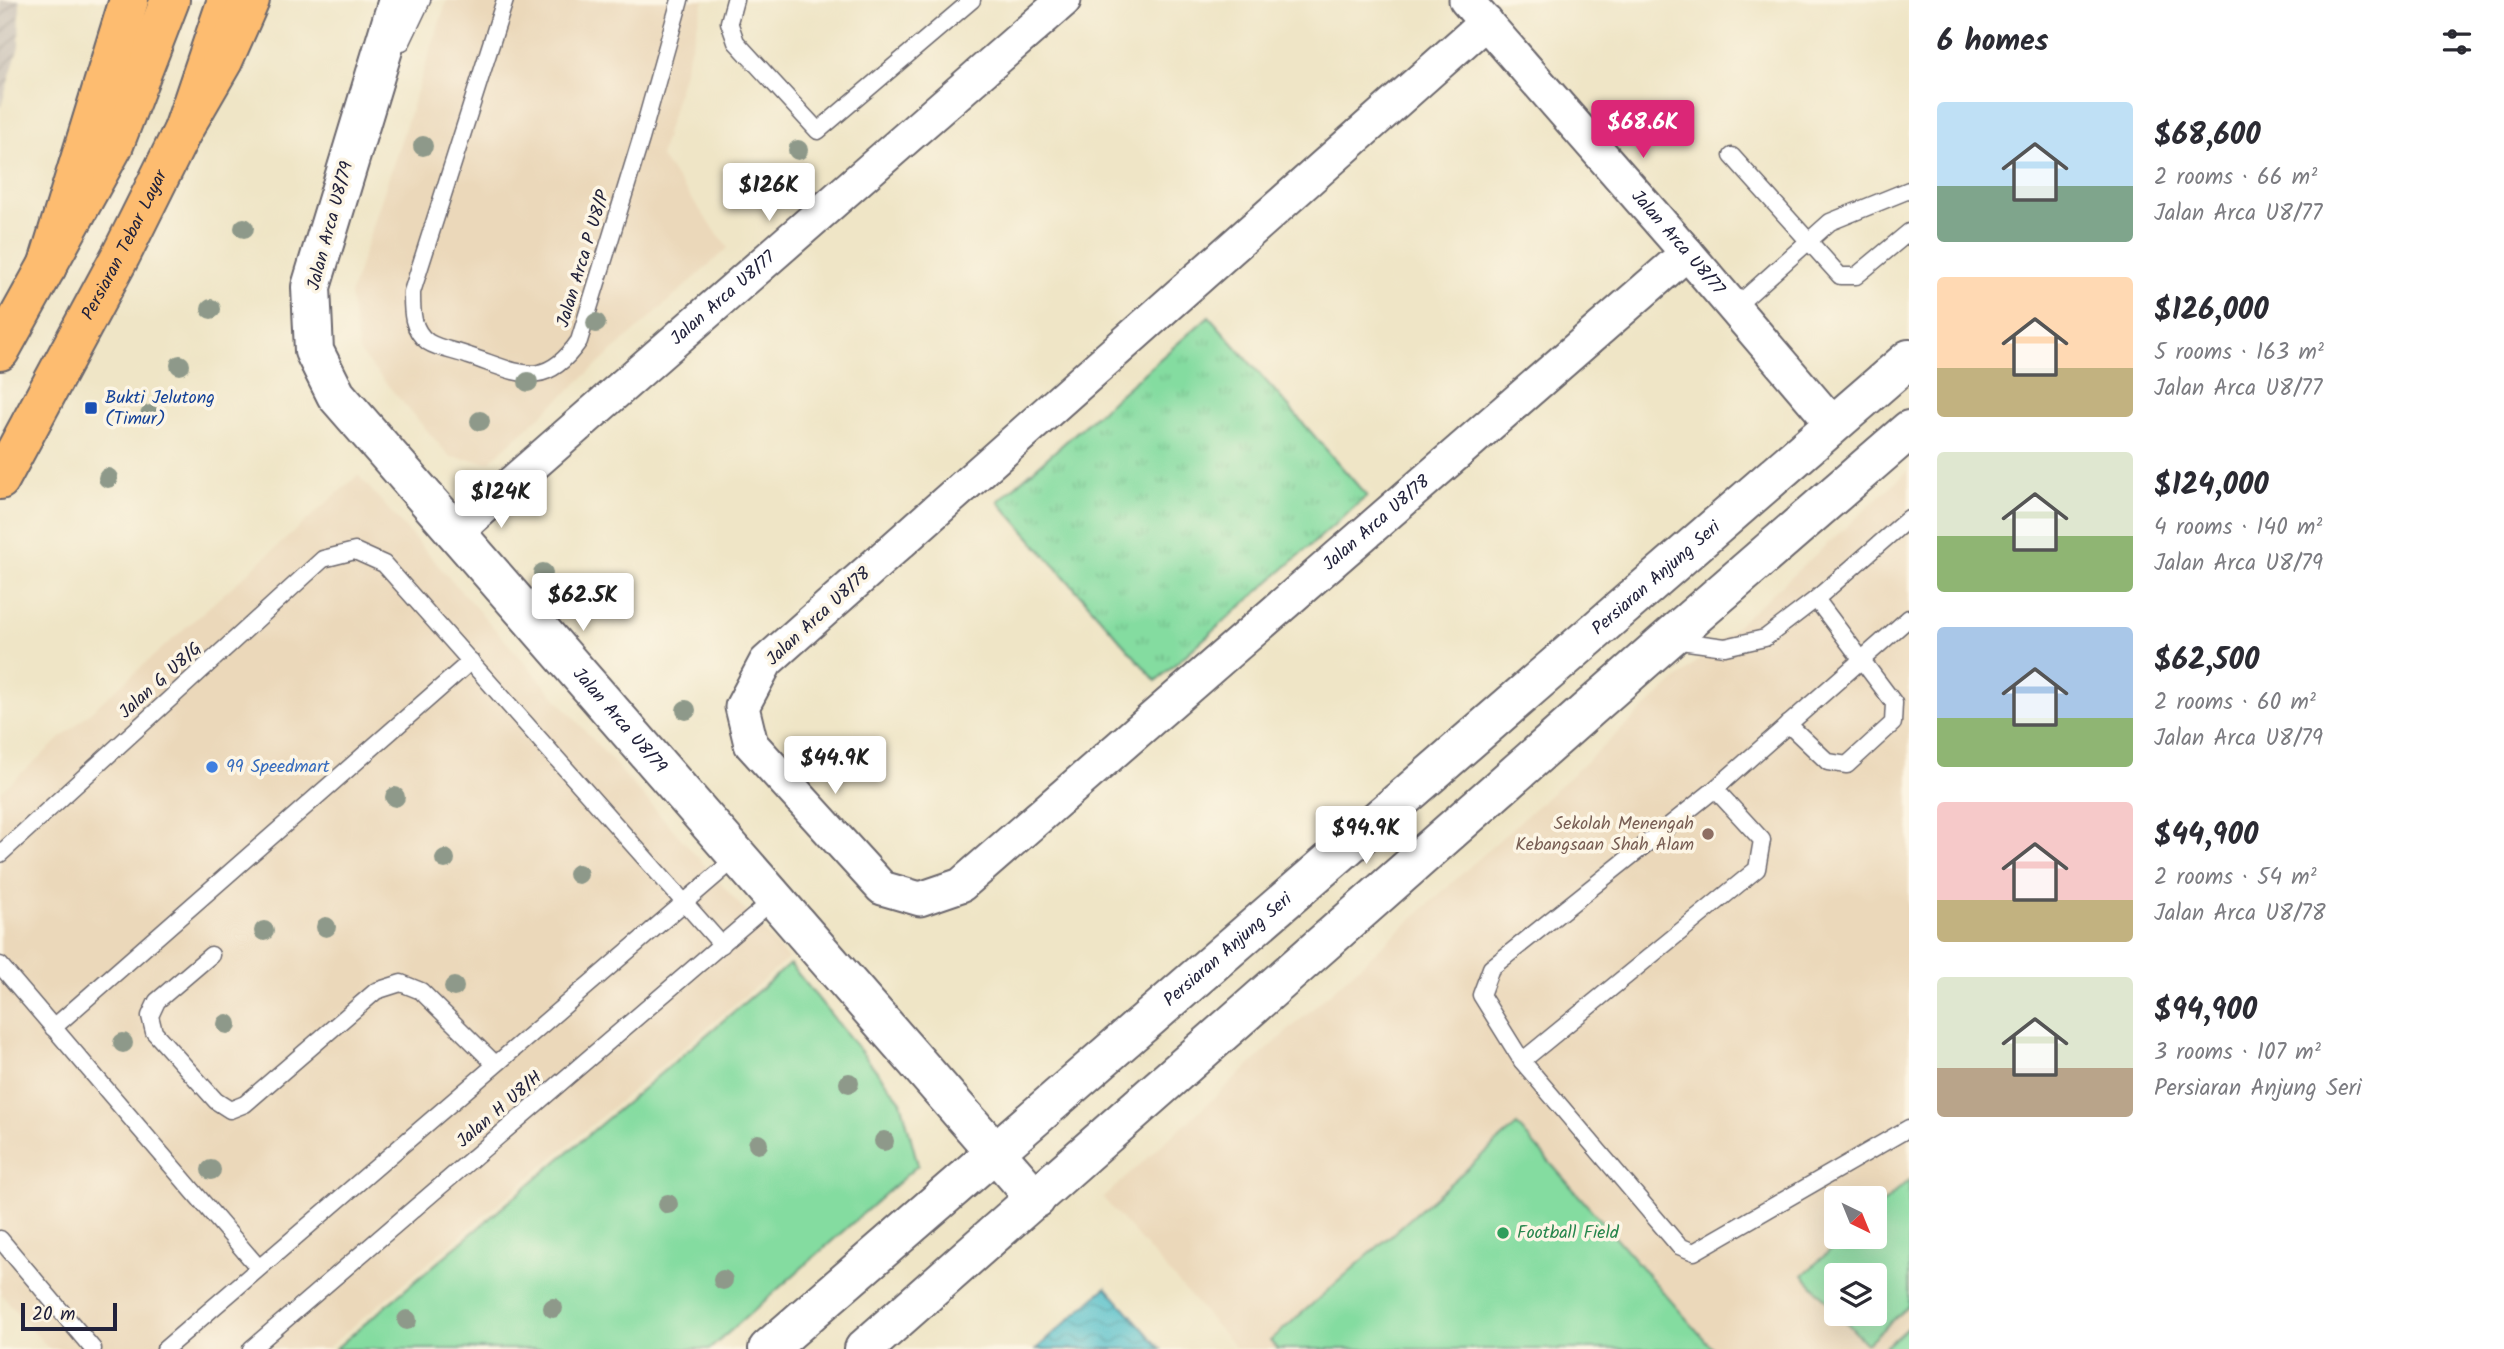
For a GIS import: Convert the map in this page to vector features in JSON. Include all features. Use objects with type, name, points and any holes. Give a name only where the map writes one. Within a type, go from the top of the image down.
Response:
[{"type":"main road","points":[[47,267],[129,0]]},
{"type":"main road","points":[[0,351],[114,145],[170,0]]},
{"type":"main road","name":"Persiaran Tebar Layar","points":[[0,480],[121,255],[183,130],[227,0]]},
{"type":"main road","points":[[183,130],[223,61],[250,0]]},
{"type":"street","name":"Jalan Arca U8/79","points":[[398,0],[311,287],[314,351],[336,395],[736,858],[1036,1199]]},
{"type":"street","name":"Jalan Arca U8/77","points":[[456,532],[1064,0]]},
{"type":"street","name":"Jalan Arca U8/77","points":[[1476,11],[1833,425]]},
{"type":"street","name":"Jalan Arca U8/78","points":[[1476,11],[766,662],[743,707],[751,744],[881,888],[920,899],[961,885],[1687,253]]},
{"type":"street","name":"Persiaran Anjung Seri","points":[[768,1349],[1909,359]]},
{"type":"street","points":[[864,1349],[1667,640],[1909,430]]},
{"type":"lane","points":[[373,78],[391,66],[422,0]]},
{"type":"lane","name":"Jalan Arca P U8/P","points":[[505,0],[412,292],[412,320],[427,341],[526,375],[546,372],[565,362],[579,341],[680,0]]},
{"type":"lane","points":[[735,0],[729,22],[736,42],[818,131],[972,0]]},
{"type":"lane","points":[[1732,156],[1840,276],[1856,276],[1909,232]]},
{"type":"lane","points":[[1734,308],[1830,222],[1909,190]]},
{"type":"lane","points":[[1667,640],[1725,647],[1765,638],[1909,518]]},
{"type":"lane","name":"Jalan G U8/G","points":[[0,854],[323,559],[355,551],[384,564],[471,661]]},
{"type":"lane","points":[[1788,724],[1828,762],[1847,765],[1893,723],[1894,704],[1816,598]]},
{"type":"lane","points":[[1909,618],[1715,789],[1491,968],[1481,995],[1522,1061],[1679,1246],[1694,1252],[1909,1128]]},
{"type":"lane","points":[[53,1028],[471,661],[722,945]]},
{"type":"lane","points":[[1522,1061],[1757,869],[1762,840],[1715,789]]},
{"type":"lane","points":[[165,1349],[736,858]]},
{"type":"lane","name":"Jalan H U8/H","points":[[251,1349],[773,900]]},
{"type":"lane","points":[[211,955],[158,1001],[150,1016],[154,1032],[216,1101],[230,1110],[245,1104],[376,991],[401,983],[421,990],[495,1064]]},
{"type":"lane","points":[[0,965],[258,1267]]},
{"type":"lane","points":[[0,1239],[93,1349]]},
{"type":"shaded area","points":[[0,0],[20,0],[19,46],[0,109]]},
{"type":"shaded area","points":[[447,0],[704,0],[660,156],[728,248],[489,462],[450,457],[359,352],[350,295]]},
{"type":"shaded area","name":"Sekolah Menengah Kebangsaan Shah Alam","points":[[1909,470],[1909,1349],[1237,1349],[1103,1198]]},
{"type":"shaded area","points":[[358,475],[788,959],[326,1349],[49,1349],[0,1293],[0,792]]},
{"type":"green space","points":[[1209,316],[1367,496],[1156,681],[998,501]]},
{"type":"green space","points":[[790,964],[901,1101],[918,1165],[710,1349],[335,1349]]},
{"type":"green space","name":"Football Field","points":[[1517,1125],[1713,1349],[1277,1349],[1270,1341]]},
{"type":"green space","points":[[1909,1180],[1909,1306],[1887,1325],[1887,1263],[1824,1263],[1824,1298],[1803,1275],[1831,1250],[1886,1250],[1887,1199]]},
{"type":"green space","points":[[1850,1326],[1886,1326],[1866,1344]]},
{"type":"green space","points":[[1909,1326],[1909,1349],[1883,1349]]},
{"type":"water","points":[[1106,1287],[1161,1349],[1036,1349]]},
{"type":"place","name":"Bukti Jelutong (Timur)","points":[[91,408]]},
{"type":"place","name":"99 Speedmart","points":[[212,767]]},
{"type":"place","name":"Sekolah Menengah Kebangsaan Shah Alam","points":[[1708,834]]},
{"type":"place","name":"Football Field","points":[[1503,1233]]}]
